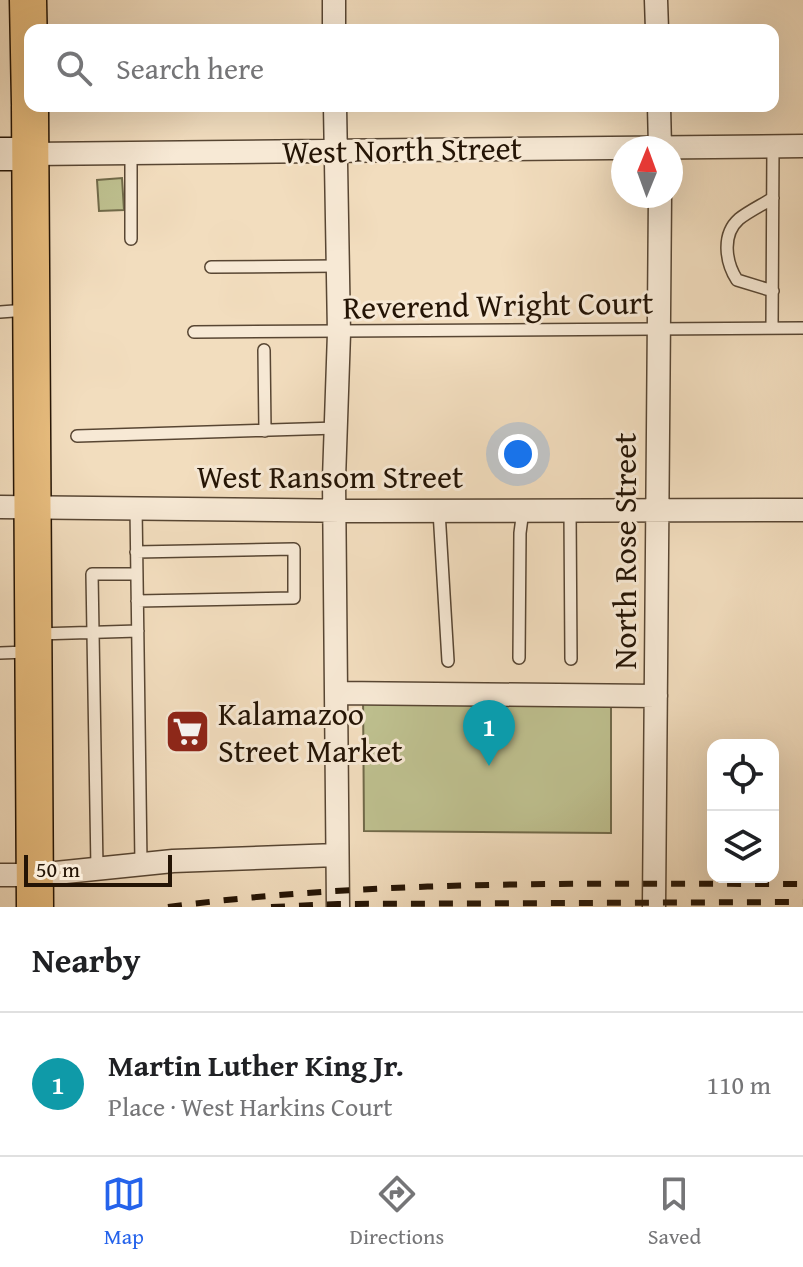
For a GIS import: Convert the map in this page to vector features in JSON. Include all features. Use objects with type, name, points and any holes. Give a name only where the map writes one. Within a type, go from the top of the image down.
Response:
[{"type":"main road","points":[[28,0],[28,24]]},
{"type":"main road","points":[[28,112],[15,154],[16,506],[36,891]]},
{"type":"street","points":[[334,0],[334,24]]},
{"type":"street","points":[[656,0],[657,24]]},
{"type":"street","points":[[335,112],[339,333],[335,511],[338,907]]},
{"type":"street","points":[[659,112],[660,136]]},
{"type":"street","name":"West North Street","points":[[683,147],[803,146]]},
{"type":"street","name":"West North Street","points":[[15,154],[611,148]]},
{"type":"street","name":"North Rose Street","points":[[654,907],[660,208]]},
{"type":"street","name":"West Ransom Street","points":[[16,506],[335,511],[803,510]]},
{"type":"street","points":[[337,693],[656,696]]},
{"type":"street","points":[[0,875],[36,891],[97,868],[141,863],[337,855]]},
{"type":"lane","points":[[772,328],[773,146]]},
{"type":"lane","points":[[131,153],[131,239]]},
{"type":"lane","points":[[773,198],[736,221],[727,244],[727,265],[737,280],[773,291]]},
{"type":"lane","points":[[211,267],[338,266]]},
{"type":"lane","name":"Reverend Wright Court","points":[[194,332],[803,328]]},
{"type":"lane","points":[[264,350],[265,431]]},
{"type":"lane","points":[[77,436],[337,428]]},
{"type":"lane","points":[[136,508],[141,863]]},
{"type":"lane","points":[[519,658],[523,510]]},
{"type":"lane","points":[[439,511],[448,661]]},
{"type":"lane","points":[[570,511],[571,659]]},
{"type":"lane","points":[[136,552],[294,549],[294,598],[137,601]]},
{"type":"lane","points":[[97,868],[92,574],[137,574]]},
{"type":"lane","points":[[22,646],[93,632],[138,631]]},
{"type":"green space","points":[[122,178],[124,210],[99,211],[97,180]]},
{"type":"green space","points":[[363,693],[611,696],[611,833],[364,831]]},
{"type":"railway","points":[[168,907],[406,887],[803,884]]},
{"type":"railway","points":[[271,907],[803,902]]},
{"type":"place","name":"Kalamazoo Street Market","points":[[187,732]]},
{"type":"place","name":"Martin Luther King Jr.","points":[[489,766]]}]
